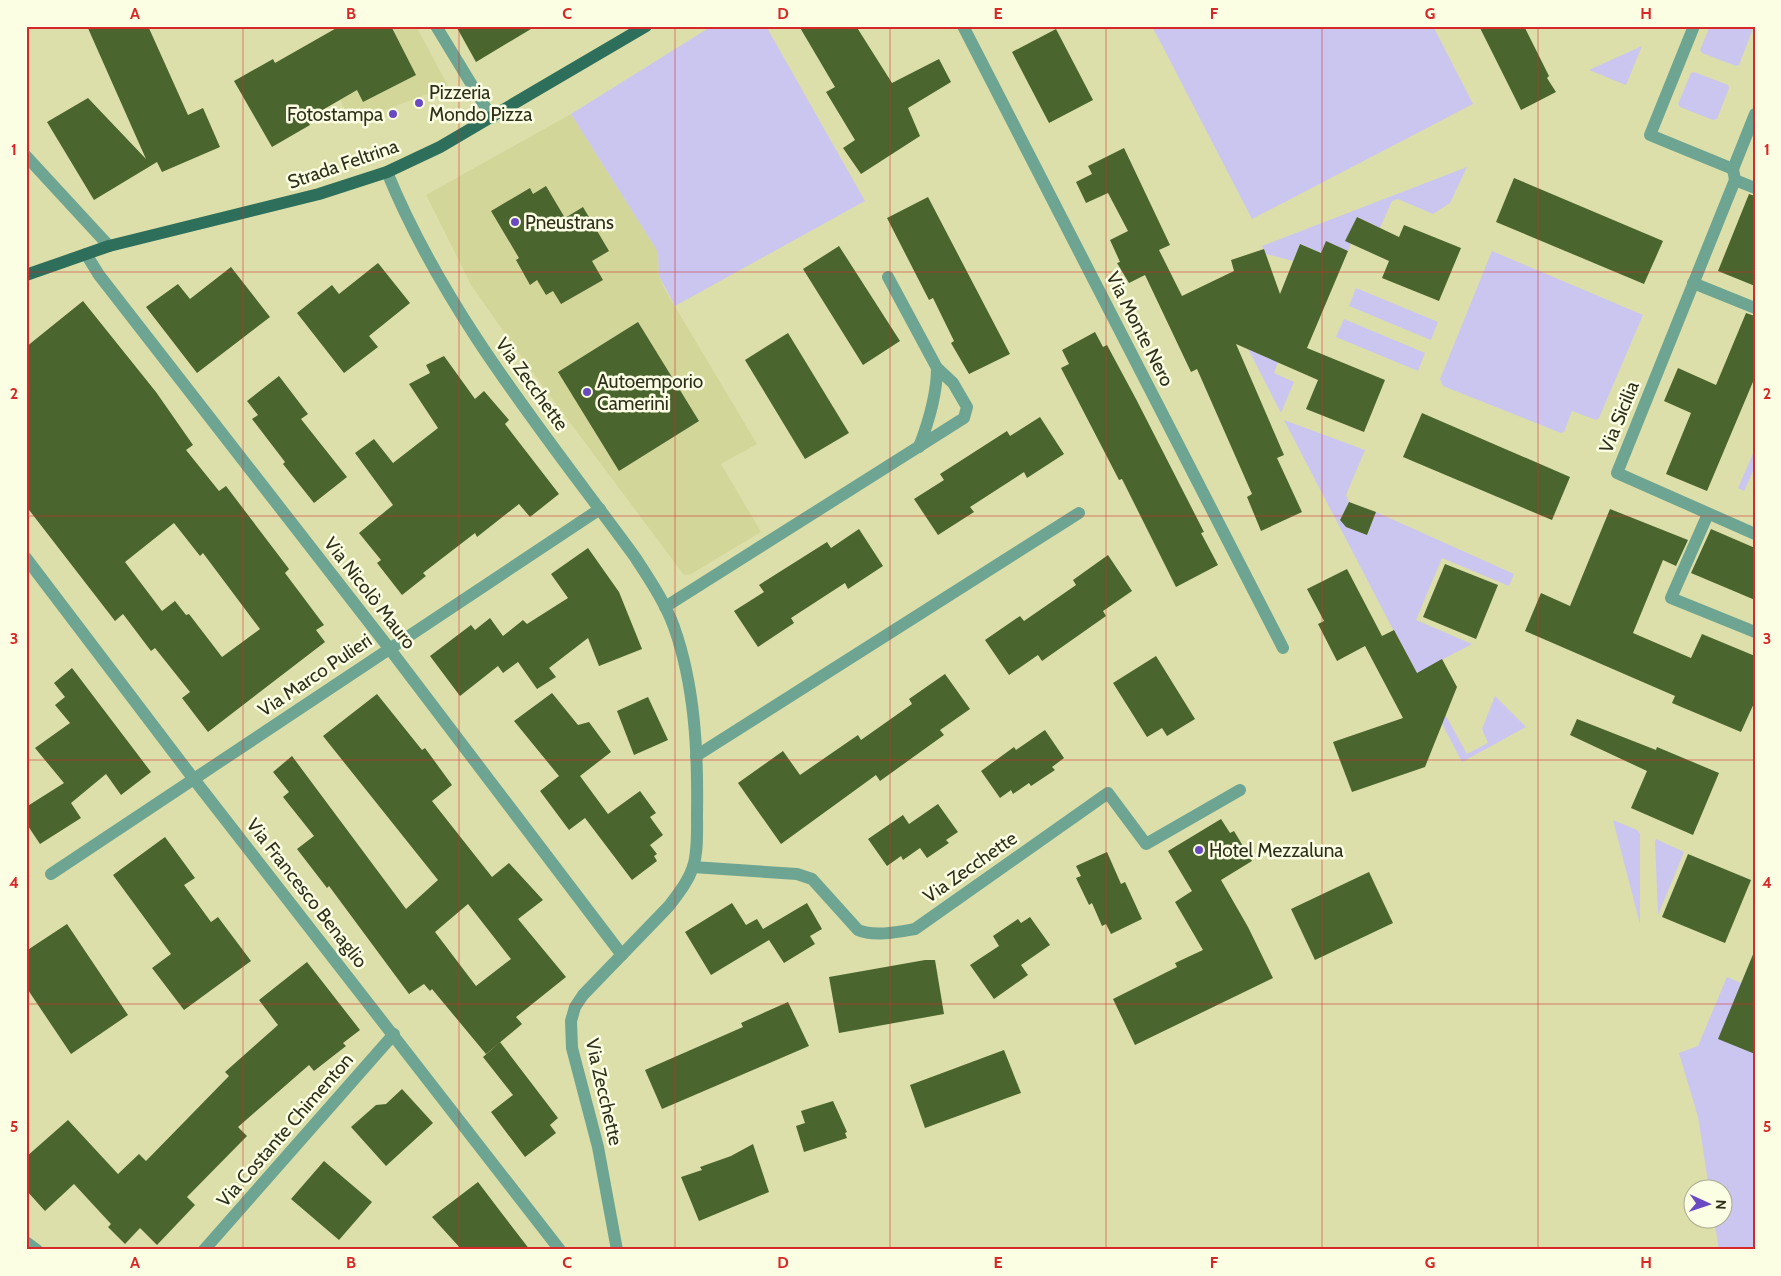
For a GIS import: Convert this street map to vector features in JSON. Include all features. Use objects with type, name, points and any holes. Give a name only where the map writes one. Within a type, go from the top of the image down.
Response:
[{"type":"main road","name":"Strada Feltrina","points":[[26,275],[109,246],[319,194],[387,172],[440,147],[492,118],[646,26]]},
{"type":"street","points":[[436,26],[492,118]]},
{"type":"street","name":"Via Monte Nero","points":[[963,26],[1283,648]]},
{"type":"street","points":[[1694,26],[1650,135],[1734,174],[1755,188]]},
{"type":"street","name":"Via Sicilia","points":[[1755,114],[1693,283],[1617,473],[1755,534]]},
{"type":"street","points":[[26,156],[109,246]]},
{"type":"street","name":"Via Zecchette","points":[[387,172],[398,199],[464,321],[488,358],[635,557],[665,607],[678,642],[686,675],[696,756],[697,831],[693,867],[681,890],[669,906],[583,995],[575,1007],[571,1034],[598,1147],[617,1250]]},
{"type":"street","name":"Via Nicolò Mauro","points":[[86,254],[99,275],[389,648],[622,955]]},
{"type":"street","points":[[665,607],[964,418],[967,407],[953,383],[937,368],[888,277]]},
{"type":"street","points":[[1693,283],[1755,308]]},
{"type":"street","points":[[919,447],[928,423],[937,382],[937,368]]},
{"type":"street","name":"Via Marco Pulieri","points":[[51,874],[600,509]]},
{"type":"street","points":[[696,756],[1079,513]]},
{"type":"street","points":[[1708,514],[1672,598],[1755,632]]},
{"type":"street","name":"Via Francesco Benaglio","points":[[26,558],[193,778],[394,1034],[560,1250]]},
{"type":"street","name":"Via Zecchette","points":[[693,867],[797,874],[812,879],[858,930],[865,933],[903,931],[915,929],[1108,793],[1146,844],[1240,790]]},
{"type":"street","name":"Via Costante Chimenton","points":[[204,1250],[394,1034]]},
{"type":"street","points":[[26,1242],[37,1250]]},
{"type":"shaded area","points":[[365,26],[416,26],[448,86],[351,123],[318,50]]},
{"type":"shaded area","points":[[712,26],[766,26],[865,201],[675,306],[659,276],[658,252],[571,114]]},
{"type":"shaded area","points":[[1152,26],[1433,26],[1473,104],[1252,219]]},
{"type":"shaded area","points":[[1710,26],[1754,26],[1739,65],[1736,66],[1702,53],[1700,50]]},
{"type":"shaded area","points":[[1642,46],[1626,85],[1589,70]]},
{"type":"shaded area","points":[[1694,72],[1728,85],[1729,88],[1717,119],[1713,120],[1680,107],[1678,104],[1691,73]]},
{"type":"shaded area","points":[[571,114],[658,252],[659,276],[664,288],[757,444],[721,464],[761,532],[691,574],[684,575],[530,369],[471,285],[426,195]]},
{"type":"shaded area","points":[[1467,167],[1450,203],[1433,214],[1398,199],[1392,201],[1371,248],[1376,226],[1357,217],[1346,240],[1351,243],[1348,251],[1326,242],[1321,253],[1300,244],[1293,261],[1266,254],[1262,246]]},
{"type":"shaded area","points":[[1492,251],[1643,315],[1599,418],[1596,420],[1572,411],[1564,432],[1561,433],[1443,386],[1440,379]]},
{"type":"shaded area","points":[[1356,288],[1438,322],[1431,340],[1349,306]]},
{"type":"shaded area","points":[[1283,294],[1257,353],[1278,362],[1274,373],[1294,382],[1281,413],[1232,318]]},
{"type":"shaded area","points":[[1344,319],[1425,353],[1418,371],[1336,337]]},
{"type":"shaded area","points":[[1284,420],[1365,450],[1346,495],[1349,502],[1340,520],[1352,529],[1367,535],[1376,512],[1514,574],[1509,586],[1442,558],[1416,620],[1472,644],[1421,671],[1467,754],[1488,743],[1482,729],[1495,696],[1526,727],[1462,762]]},
{"type":"shaded area","points":[[1755,449],[1755,467],[1744,491],[1738,488]]},
{"type":"shaded area","points":[[1613,820],[1637,830],[1640,834],[1640,924]]},
{"type":"shaded area","points":[[1656,839],[1684,852],[1658,915],[1655,842]]},
{"type":"shaded area","points":[[1727,977],[1741,983],[1755,1054],[1755,1250],[1719,1250],[1715,1228],[1734,1228],[1734,1178],[1707,1178],[1698,1117],[1679,1053],[1698,1046]]},
{"type":"building","points":[[87,26],[148,26],[188,115],[203,108],[220,147],[162,172],[157,162],[94,200],[47,122],[88,98],[146,159]]},
{"type":"building","points":[[340,26],[391,26],[416,75],[363,102],[357,90],[307,119],[310,125],[272,147],[234,81],[273,59],[275,63]]},
{"type":"building","points":[[456,26],[536,26],[476,62]]},
{"type":"building","points":[[799,26],[856,26],[892,83],[939,59],[951,82],[908,108],[920,136],[861,174],[843,148],[855,140],[826,92],[835,87]]},
{"type":"building","points":[[1479,26],[1524,26],[1549,76],[1547,78],[1556,92],[1521,110]]},
{"type":"building","points":[[1056,29],[1093,100],[1049,123],[1012,52]]},
{"type":"building","points":[[1124,148],[1170,245],[1159,250],[1182,296],[1234,271],[1231,260],[1264,249],[1280,294],[1300,244],[1321,253],[1326,241],[1348,251],[1307,348],[1385,380],[1364,432],[1306,409],[1318,380],[1236,344],[1284,455],[1277,458],[1302,512],[1261,531],[1247,497],[1252,494],[1197,369],[1191,372],[1145,275],[1129,283],[1117,263],[1120,262],[1110,240],[1128,231],[1108,193],[1086,203],[1076,182],[1092,174],[1088,166]]},
{"type":"building","points":[[1514,178],[1663,241],[1644,284],[1496,222]]},
{"type":"building","points":[[546,186],[565,218],[583,207],[609,251],[592,261],[603,280],[561,304],[553,291],[546,295],[537,280],[530,285],[516,260],[519,258],[491,211],[530,188],[533,194]]},
{"type":"building","points":[[1749,194],[1755,196],[1755,286],[1718,271]]},
{"type":"building","points":[[928,197],[1010,354],[969,374],[951,343],[954,341],[933,298],[929,300],[887,218]]},
{"type":"building","points":[[1357,217],[1399,237],[1404,225],[1461,248],[1439,301],[1382,278],[1389,261],[1345,241]]},
{"type":"building","points":[[839,246],[900,341],[863,365],[803,269]]},
{"type":"building","points":[[378,263],[410,303],[369,336],[378,347],[344,373],[297,313],[332,285],[339,294]]},
{"type":"building","points":[[231,267],[270,317],[197,373],[146,307],[178,284],[190,299]]},
{"type":"building","points":[[83,301],[156,392],[193,445],[186,450],[219,491],[226,486],[289,569],[285,573],[324,625],[316,630],[325,642],[208,732],[182,698],[190,692],[155,648],[151,651],[123,614],[115,621],[26,506],[26,347]],"holes":[[[174,523],[200,556],[203,553],[260,629],[222,657],[189,614],[186,615],[175,601],[162,611],[125,562]]]},
{"type":"building","points":[[1746,313],[1755,316],[1755,377],[1707,491],[1666,474],[1691,413],[1664,401],[1678,368],[1716,385]]},
{"type":"building","points":[[638,322],[699,421],[619,471],[558,372]]},
{"type":"building","points":[[1095,332],[1103,347],[1107,345],[1136,399],[1204,532],[1201,533],[1218,565],[1176,587],[1122,479],[1119,480],[1061,368],[1069,364],[1062,350]]},
{"type":"building","points":[[788,333],[849,433],[805,459],[745,360]]},
{"type":"building","points":[[444,356],[475,399],[484,391],[509,420],[505,424],[559,494],[530,517],[519,504],[477,537],[475,533],[423,573],[426,576],[402,595],[377,563],[381,560],[359,533],[393,505],[355,453],[374,439],[393,463],[438,428],[409,384],[430,373],[426,365]]},
{"type":"building","points":[[279,376],[308,414],[301,419],[347,477],[314,503],[283,464],[285,462],[252,419],[258,415],[247,401]]},
{"type":"building","points":[[1422,413],[1570,477],[1552,520],[1403,457]]},
{"type":"building","points":[[1040,417],[1064,454],[1027,478],[1024,472],[970,507],[974,512],[938,535],[914,499],[944,480],[940,474],[1007,431],[1010,436]]},
{"type":"building","points":[[1349,502],[1376,512],[1367,535],[1346,527],[1340,520]]},
{"type":"building","points":[[1610,509],[1688,540],[1676,566],[1663,560],[1633,633],[1691,658],[1702,634],[1755,656],[1755,701],[1741,732],[1672,703],[1675,696],[1525,631],[1541,593],[1570,606]]},
{"type":"building","points":[[859,529],[883,566],[848,589],[845,583],[791,618],[794,623],[758,647],[734,611],[764,592],[759,585],[827,542],[831,548]]},
{"type":"building","points":[[1711,529],[1755,548],[1755,600],[1691,573]]},
{"type":"building","points":[[588,548],[619,592],[642,649],[599,666],[588,638],[549,668],[556,677],[537,689],[518,662],[503,673],[498,666],[460,696],[430,656],[471,625],[475,630],[490,618],[503,636],[523,620],[527,624],[568,598],[551,574]]},
{"type":"building","points":[[1108,555],[1132,591],[1103,611],[1106,616],[1042,661],[1038,655],[1009,675],[985,640],[1020,616],[1024,621],[1076,585],[1073,580]]},
{"type":"building","points":[[1445,564],[1498,585],[1476,639],[1423,617]]},
{"type":"building","points":[[1347,569],[1382,636],[1394,630],[1417,673],[1442,659],[1457,687],[1425,767],[1352,792],[1333,742],[1403,718],[1365,646],[1337,661],[1318,624],[1324,621],[1307,589]]},
{"type":"building","points":[[1156,656],[1195,719],[1167,736],[1162,728],[1147,737],[1113,683]]},
{"type":"building","points":[[72,668],[151,772],[121,795],[106,774],[71,803],[81,818],[40,844],[26,823],[26,807],[64,783],[35,748],[70,723],[55,705],[65,697],[54,683]]},
{"type":"building","points":[[945,674],[970,709],[940,730],[944,735],[880,781],[876,775],[781,844],[738,783],[783,751],[800,775],[858,735],[861,740],[912,704],[909,699]]},
{"type":"building","points":[[552,693],[578,725],[589,722],[611,752],[580,776],[608,814],[640,791],[656,813],[650,817],[663,835],[650,845],[657,854],[654,856],[657,861],[632,880],[585,818],[569,830],[540,791],[559,776],[514,721]]},
{"type":"building","points":[[377,694],[422,750],[425,748],[452,785],[432,801],[492,877],[509,863],[543,900],[518,919],[566,977],[516,1017],[522,1024],[486,1054],[432,989],[430,991],[424,984],[409,994],[329,886],[327,888],[297,849],[314,836],[283,797],[289,792],[273,772],[292,756],[406,909],[438,880],[323,736]],"holes":[[[468,904],[511,959],[476,986],[435,932]]]},
{"type":"building","points":[[648,697],[668,740],[634,755],[617,711]]},
{"type":"building","points":[[1577,719],[1656,750],[1657,747],[1719,773],[1693,835],[1631,808],[1647,771],[1570,735]]},
{"type":"building","points":[[1045,730],[1064,758],[1052,767],[1055,770],[1031,786],[1029,783],[1013,794],[1011,790],[1000,798],[981,771],[1014,747],[1016,750]]},
{"type":"building","points":[[938,804],[958,832],[946,840],[949,843],[927,858],[920,848],[903,860],[901,856],[887,866],[868,839],[903,815],[909,824]]},
{"type":"building","points":[[1221,819],[1230,833],[1234,831],[1252,861],[1221,880],[1248,927],[1273,978],[1135,1045],[1113,999],[1177,967],[1175,963],[1203,950],[1175,902],[1192,891],[1168,851]]},
{"type":"building","points":[[165,837],[195,878],[184,885],[211,922],[218,917],[251,961],[184,1010],[152,968],[171,954],[113,875]]},
{"type":"building","points":[[1107,852],[1121,884],[1125,882],[1142,919],[1111,934],[1106,924],[1102,926],[1092,903],[1089,905],[1076,878],[1081,876],[1076,866]]},
{"type":"building","points":[[1688,854],[1751,880],[1725,943],[1662,917]]},
{"type":"building","points":[[1369,872],[1393,923],[1315,960],[1291,909]]},
{"type":"building","points":[[732,903],[746,925],[757,919],[763,929],[807,903],[822,929],[810,936],[815,944],[784,963],[769,940],[711,975],[685,932]]},
{"type":"building","points":[[1030,917],[1050,945],[1021,965],[1028,975],[994,999],[970,965],[999,946],[993,936],[1018,919],[1021,923]]},
{"type":"building","points":[[67,924],[128,1015],[71,1054],[26,987],[26,951]]},
{"type":"building","points":[[1755,952],[1755,1054],[1718,1039]]},
{"type":"building","points":[[925,960],[935,960],[944,1014],[839,1033],[829,977]]},
{"type":"building","points":[[307,962],[360,1030],[343,1043],[346,1046],[314,1071],[309,1065],[238,1127],[247,1136],[187,1197],[195,1205],[157,1245],[140,1228],[125,1244],[108,1227],[111,1224],[74,1184],[45,1211],[26,1190],[26,1157],[68,1120],[118,1174],[139,1154],[146,1161],[229,1076],[225,1072],[278,1025],[259,1000]]},
{"type":"building","points":[[788,1002],[809,1046],[662,1109],[645,1070],[743,1027],[741,1023]]},
{"type":"building","points":[[500,1042],[558,1118],[550,1125],[556,1133],[525,1157],[491,1112],[513,1095],[483,1057]]},
{"type":"building","points":[[1004,1050],[1021,1093],[925,1128],[910,1085]]},
{"type":"building","points":[[402,1089],[433,1123],[386,1166],[351,1127],[376,1105],[386,1104]]},
{"type":"building","points":[[833,1101],[847,1132],[845,1133],[847,1138],[804,1152],[796,1126],[805,1123],[801,1111]]},
{"type":"building","points":[[753,1144],[769,1192],[699,1221],[681,1177],[702,1170],[700,1167],[731,1156]]},
{"type":"building","points":[[324,1161],[372,1202],[339,1240],[291,1199]]},
{"type":"building","points":[[478,1182],[530,1250],[462,1250],[432,1217]]},
{"type":"place","name":"Pizzeria Mondo Pizza","points":[[419,103]]},
{"type":"place","name":"Fotostampa","points":[[393,114]]},
{"type":"place","name":"Pneustrans","points":[[515,222]]},
{"type":"place","name":"Autoemporio Camerini","points":[[587,392]]},
{"type":"place","name":"Hotel Mezzaluna","points":[[1199,850]]}]
